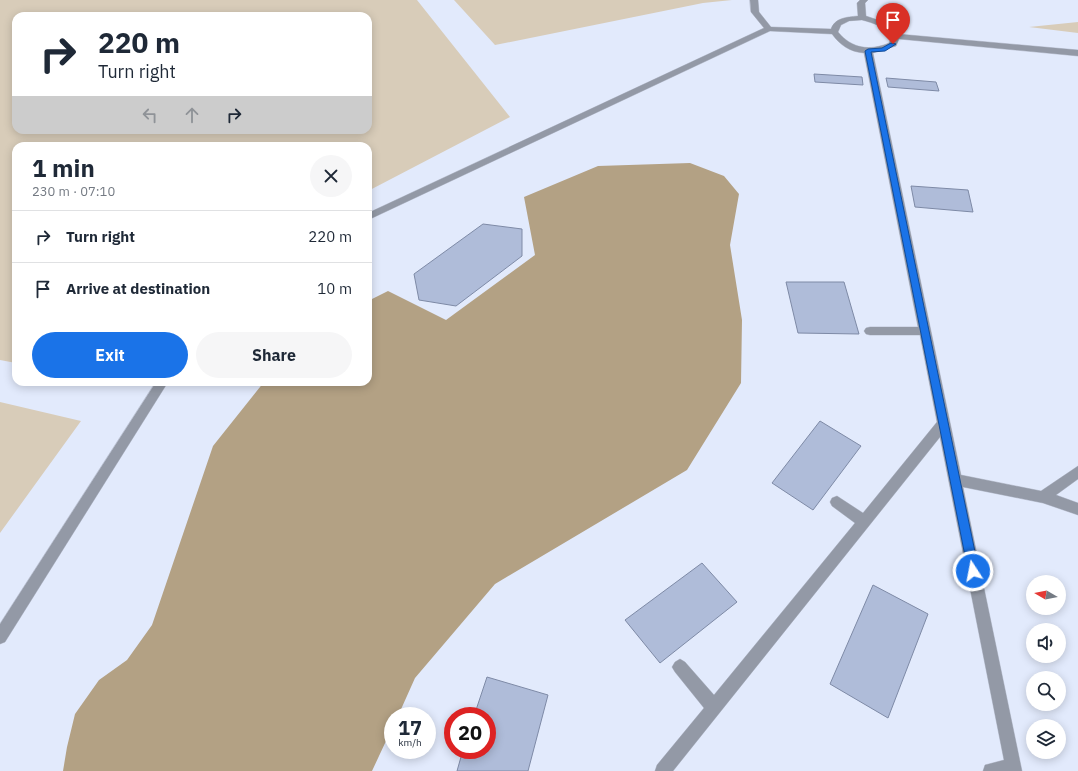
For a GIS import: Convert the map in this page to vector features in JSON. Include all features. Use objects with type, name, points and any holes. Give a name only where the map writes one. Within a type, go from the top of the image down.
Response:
[{"type":"lane","points":[[754,0],[756,12],[769,29]]},
{"type":"lane","points":[[862,18],[861,3],[864,0]]},
{"type":"lane","points":[[834,32],[837,24],[847,19],[862,18],[877,21],[890,28],[896,36],[1078,53]]},
{"type":"lane","points":[[372,215],[769,29],[834,32]]},
{"type":"lane","points":[[834,32],[839,40],[852,47],[868,51],[883,50],[893,44],[896,36]]},
{"type":"lane","points":[[868,51],[1014,769],[991,771]]},
{"type":"lane","points":[[870,331],[924,331]]},
{"type":"lane","points":[[0,637],[159,386]]},
{"type":"lane","points":[[663,771],[944,423]]},
{"type":"lane","points":[[1043,497],[1078,472]]},
{"type":"lane","points":[[955,480],[1043,497],[1078,509]]},
{"type":"lane","points":[[837,502],[864,522]]},
{"type":"lane","points":[[680,667],[714,707]]},
{"type":"shaded area","points":[[0,0],[417,0],[510,117],[372,189],[372,142],[12,142],[12,362],[0,360]]},
{"type":"shaded area","points":[[454,0],[732,0],[703,3],[495,45]]},
{"type":"shaded area","points":[[1078,22],[1078,33],[1029,27]]},
{"type":"shaded area","points":[[690,163],[724,176],[739,194],[730,245],[742,320],[741,383],[687,470],[495,584],[415,678],[402,707],[384,707],[384,745],[372,771],[63,771],[75,714],[99,680],[127,660],[152,625],[213,446],[261,386],[372,386],[372,299],[388,291],[446,320],[535,255],[524,197],[598,166]]},
{"type":"shaded area","points":[[0,402],[81,421],[0,533]]},
{"type":"building","points":[[814,74],[862,77],[863,85],[815,82]]},
{"type":"building","points":[[886,78],[936,82],[939,91],[888,87]]},
{"type":"building","points":[[911,186],[968,190],[973,212],[915,207]]},
{"type":"building","points":[[483,224],[522,229],[522,256],[456,306],[419,300],[414,274]]},
{"type":"building","points":[[786,282],[844,282],[859,334],[798,333]]},
{"type":"building","points":[[820,421],[861,446],[813,510],[772,483]]},
{"type":"building","points":[[702,563],[737,602],[660,663],[625,620]]},
{"type":"building","points":[[873,585],[928,614],[888,718],[830,684]]},
{"type":"building","points":[[487,677],[548,695],[528,771],[457,771],[460,759],[496,759],[496,707],[477,707]]},
{"type":"route","points":[[893,44],[883,50],[868,51],[973,571]]}]
